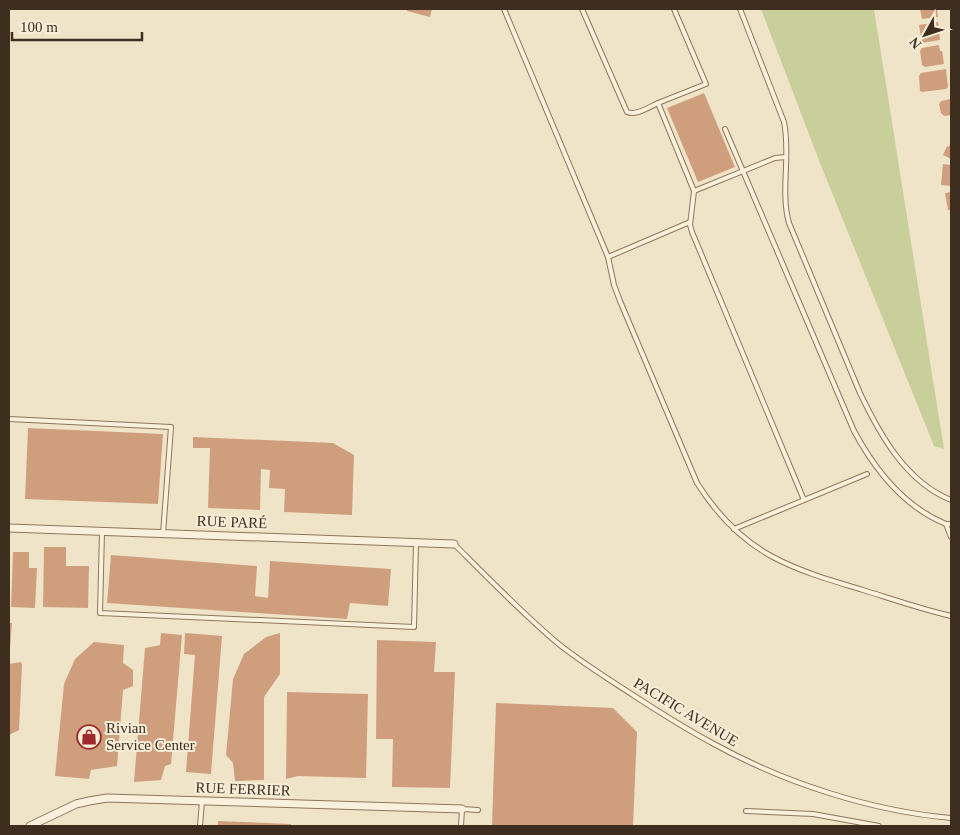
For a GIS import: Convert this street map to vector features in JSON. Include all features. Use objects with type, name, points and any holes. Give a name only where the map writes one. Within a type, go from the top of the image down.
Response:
[{"type":"street","name":"RUE PARÉ","points":[[9,528],[454,544]]},
{"type":"street","name":"RUE FERRIER","points":[[30,826],[71,806],[107,798],[462,809]]},
{"type":"lane","points":[[504,9],[608,256],[614,285],[697,483],[709,502],[734,529],[773,557],[848,585],[951,616]]},
{"type":"lane","points":[[582,9],[628,114],[633,114],[706,84],[674,9]]},
{"type":"lane","points":[[740,9],[786,130],[786,207],[789,223],[867,408],[882,434],[905,466],[926,487],[951,500]]},
{"type":"lane","points":[[658,103],[694,191],[690,222],[694,238],[804,500]]},
{"type":"lane","points":[[725,129],[854,431],[863,447],[882,476],[904,498],[927,516],[946,524],[951,524]]},
{"type":"lane","points":[[694,191],[775,158],[786,157]]},
{"type":"lane","points":[[608,256],[690,222]]},
{"type":"lane","points":[[9,419],[171,426],[163,534]]},
{"type":"lane","points":[[734,529],[867,474]]},
{"type":"lane","points":[[946,524],[951,537]]},
{"type":"lane","points":[[102,532],[100,613],[414,627],[416,543]]},
{"type":"lane","name":"PACIFIC AVENUE","points":[[454,544],[556,641],[587,665],[716,745],[774,773],[846,799],[878,807],[951,818]]},
{"type":"lane","points":[[200,826],[202,801]]},
{"type":"lane","points":[[461,826],[462,809],[478,810]]},
{"type":"lane","points":[[746,811],[813,814],[879,826]]},
{"type":"green space","points":[[761,9],[874,9],[944,449],[934,446],[820,163]]},
{"type":"building","points":[[408,9],[432,9],[430,17],[407,11]]},
{"type":"building","points":[[920,9],[937,9],[938,17],[922,19]]},
{"type":"building","points":[[938,22],[940,40],[922,43],[919,25]]},
{"type":"building","points":[[939,45],[944,64],[925,67],[922,65],[920,51],[922,48]]},
{"type":"building","points":[[946,69],[948,87],[946,89],[920,91],[919,76],[921,73]]},
{"type":"building","points":[[704,93],[735,167],[698,182],[667,108]]},
{"type":"building","points":[[951,99],[951,115],[944,116],[941,113],[939,104],[941,101]]},
{"type":"building","points":[[951,141],[951,159],[943,155]]},
{"type":"building","points":[[943,164],[951,165],[951,186],[941,185]]},
{"type":"building","points":[[951,192],[951,210],[948,210],[945,193]]},
{"type":"building","points":[[28,428],[163,434],[158,504],[25,499]]},
{"type":"building","points":[[193,437],[333,443],[354,455],[352,515],[284,512],[285,489],[269,488],[270,470],[261,469],[260,510],[208,508],[210,448],[193,448]]},
{"type":"building","points":[[44,547],[66,547],[66,566],[89,566],[88,608],[43,607]]},
{"type":"building","points":[[13,552],[29,552],[29,568],[37,568],[35,608],[11,607]]},
{"type":"building","points":[[111,555],[257,566],[255,596],[268,598],[270,561],[391,569],[388,606],[350,603],[347,619],[107,603]]},
{"type":"building","points":[[9,623],[12,623],[10,648],[9,648]]},
{"type":"building","points":[[161,633],[182,635],[171,764],[165,766],[161,780],[134,782],[145,648],[160,645]]},
{"type":"building","points":[[185,633],[222,636],[211,774],[186,772],[195,655],[184,654]]},
{"type":"building","points":[[280,633],[280,674],[264,697],[264,780],[235,781],[233,763],[226,755],[233,679],[244,654],[266,637]]},
{"type":"building","points":[[377,640],[436,642],[434,672],[455,672],[450,788],[392,787],[393,739],[376,739]]},
{"type":"building","points":[[94,642],[124,645],[123,663],[133,670],[133,686],[123,690],[117,766],[91,770],[89,779],[55,776],[64,684],[75,659]]},
{"type":"building","points":[[21,662],[19,730],[9,735],[9,664]]},
{"type":"building","points":[[287,692],[368,694],[366,778],[298,776],[286,779]]},
{"type":"building","points":[[496,703],[613,708],[637,732],[633,826],[492,826]]},
{"type":"building","points":[[218,821],[291,824],[291,826],[218,826]]},
{"type":"place","name":"Rivian Service Center","points":[[89,737]]}]
